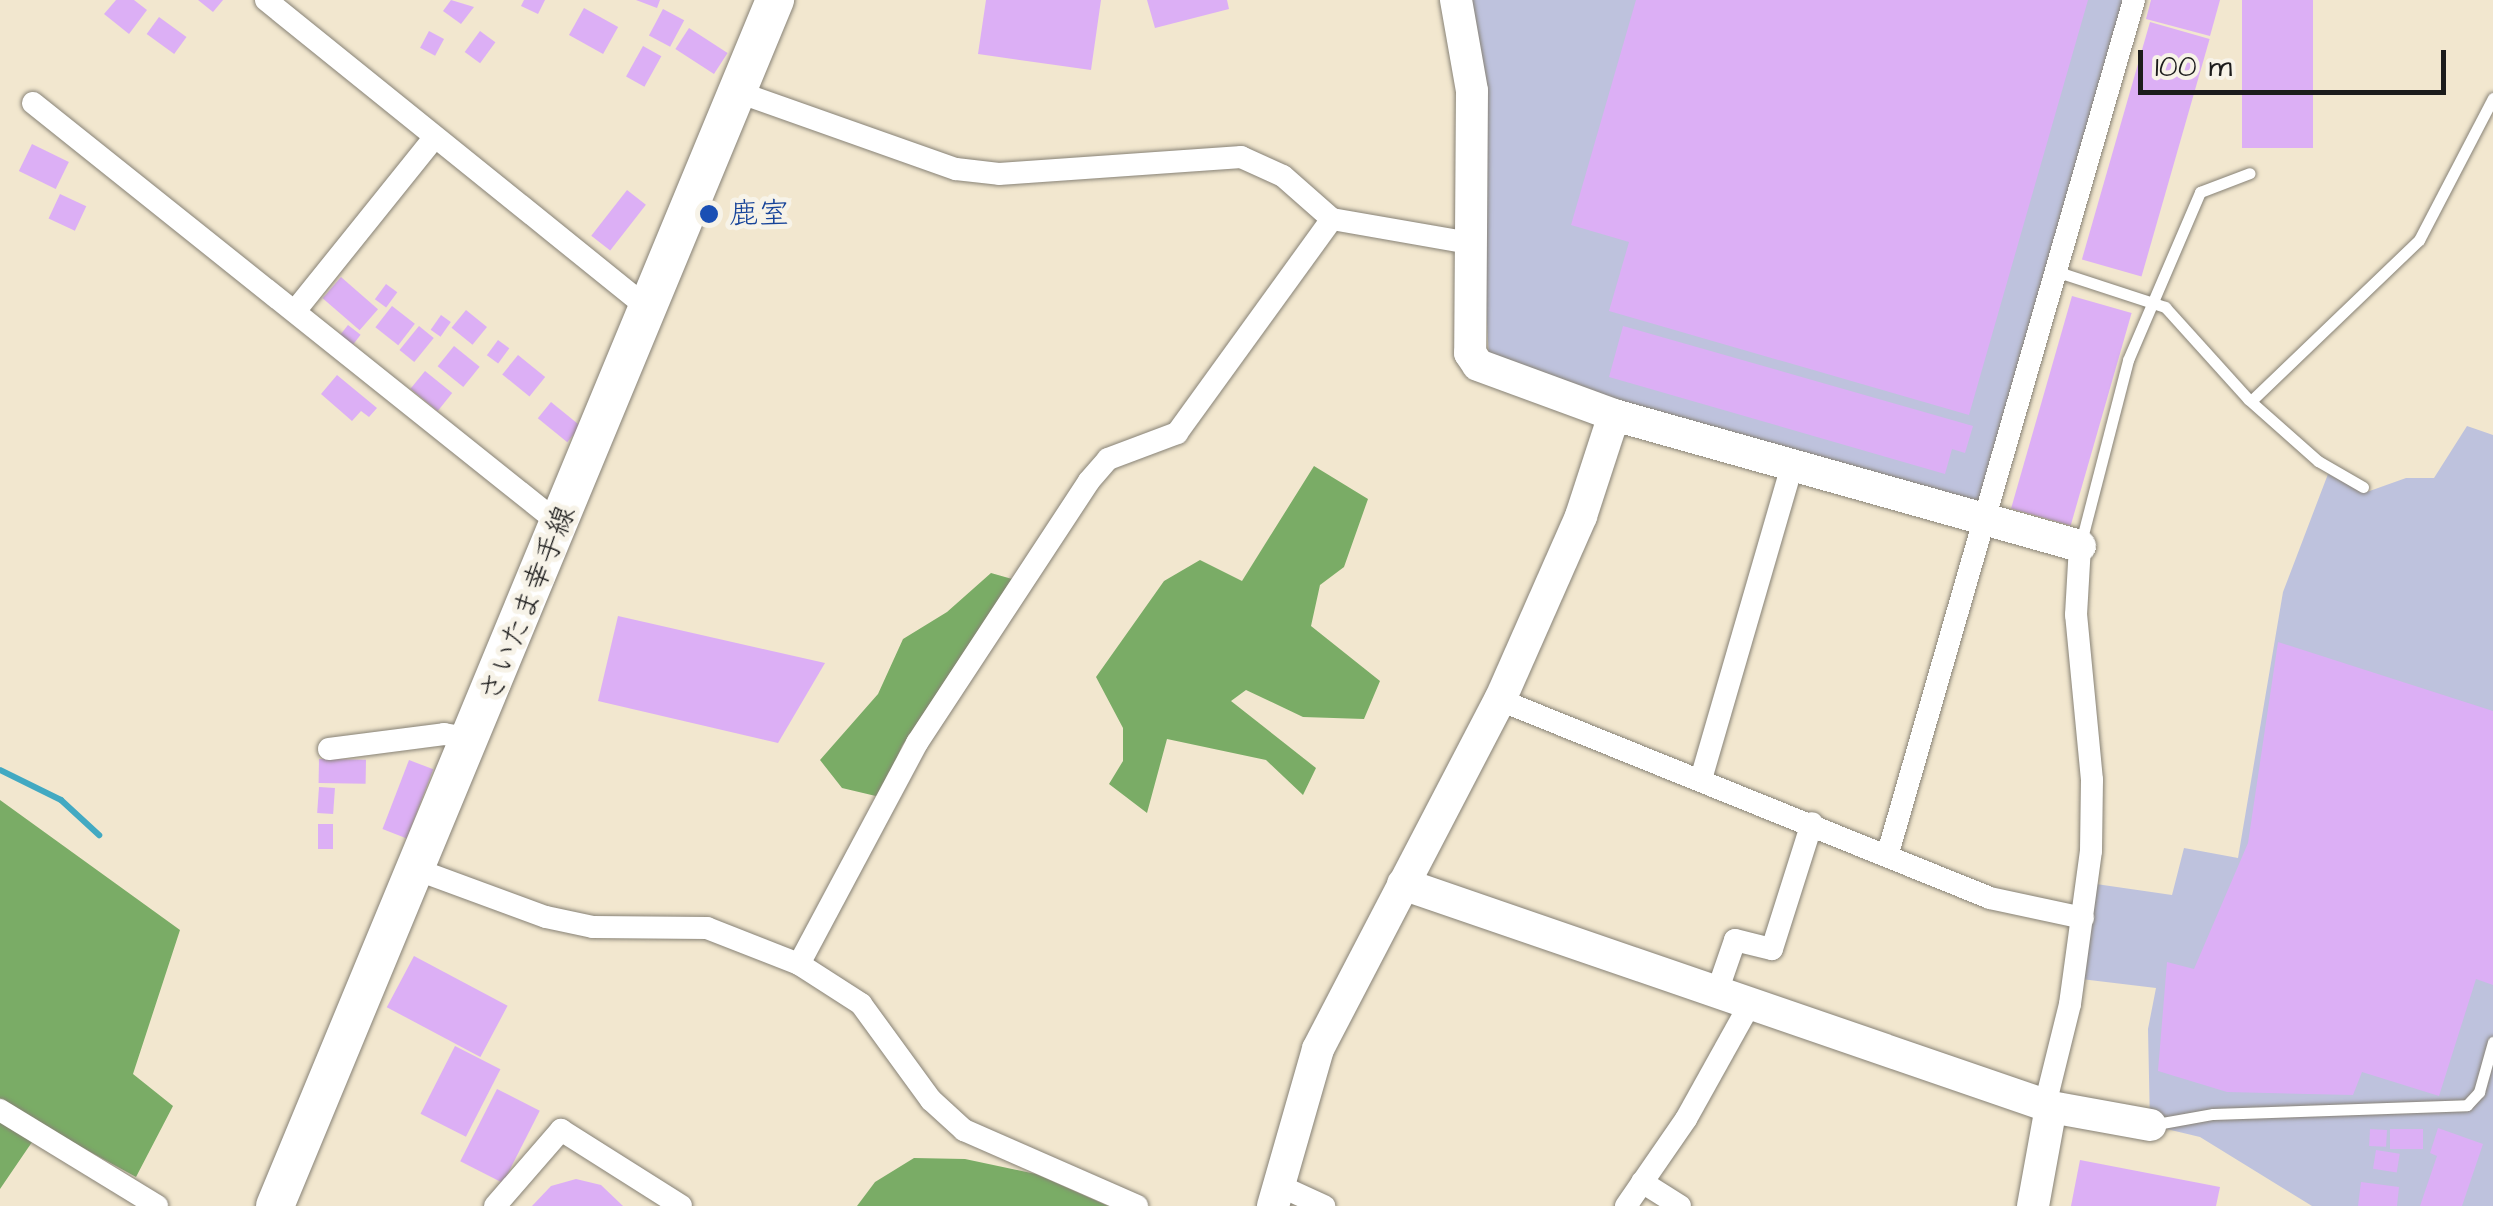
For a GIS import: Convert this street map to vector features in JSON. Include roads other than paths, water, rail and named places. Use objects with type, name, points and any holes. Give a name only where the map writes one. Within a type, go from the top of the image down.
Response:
[{"type":"main road","name":"さいたま幸手線","points":[[276,1206],[473,738],[775,0]]},
{"type":"street","points":[[266,0],[650,310]]},
{"type":"street","points":[[1456,0],[1472,91],[1470,353],[1478,364],[1614,415],[2080,546],[2076,615],[2092,780],[2083,918],[2033,1206]]},
{"type":"street","points":[[1888,853],[2134,0]]},
{"type":"street","points":[[738,92],[956,169],[999,174],[1241,157],[1283,176],[1332,220],[1469,243]]},
{"type":"street","points":[[34,103],[561,524]]},
{"type":"street","points":[[295,311],[435,137]]},
{"type":"street","points":[[799,964],[917,743],[1089,481],[1108,459],[1177,433],[1332,220]]},
{"type":"street","points":[[1324,1206],[1276,1195],[1318,1049],[1500,700],[1581,516],[1614,415]]},
{"type":"street","points":[[1701,779],[1792,466]]},
{"type":"street","points":[[1500,700],[1888,853],[1990,898],[2083,918]]},
{"type":"street","points":[[329,749],[444,734],[473,738]]},
{"type":"street","points":[[1717,992],[1734,940],[1772,949],[1812,823]]},
{"type":"street","points":[[418,870],[546,918],[594,927],[706,928],[799,964],[861,1004],[931,1100],[964,1130],[1137,1206]]},
{"type":"street","points":[[1402,884],[2048,1106],[2150,1125]]},
{"type":"street","points":[[1626,1206],[1750,1004]]},
{"type":"street","points":[[0,1110],[157,1206]]},
{"type":"street","points":[[494,1206],[561,1130],[681,1206]]},
{"type":"street","points":[[1642,1182],[1680,1206]]},
{"type":"lane","points":[[2251,401],[2418,240],[2493,98]]},
{"type":"lane","points":[[2080,546],[2088,496],[2152,299],[2200,192],[2250,173]]},
{"type":"lane","points":[[2055,271],[2152,299],[2251,401],[2318,461],[2363,487]]},
{"type":"lane","points":[[2150,1125],[2213,1114],[2467,1104],[2479,1092],[2493,1042]]},
{"type":"waterway","points":[[0,770],[61,800],[99,835]]},
{"type":"place","name":"鹿室","points":[[709,214]]}]
